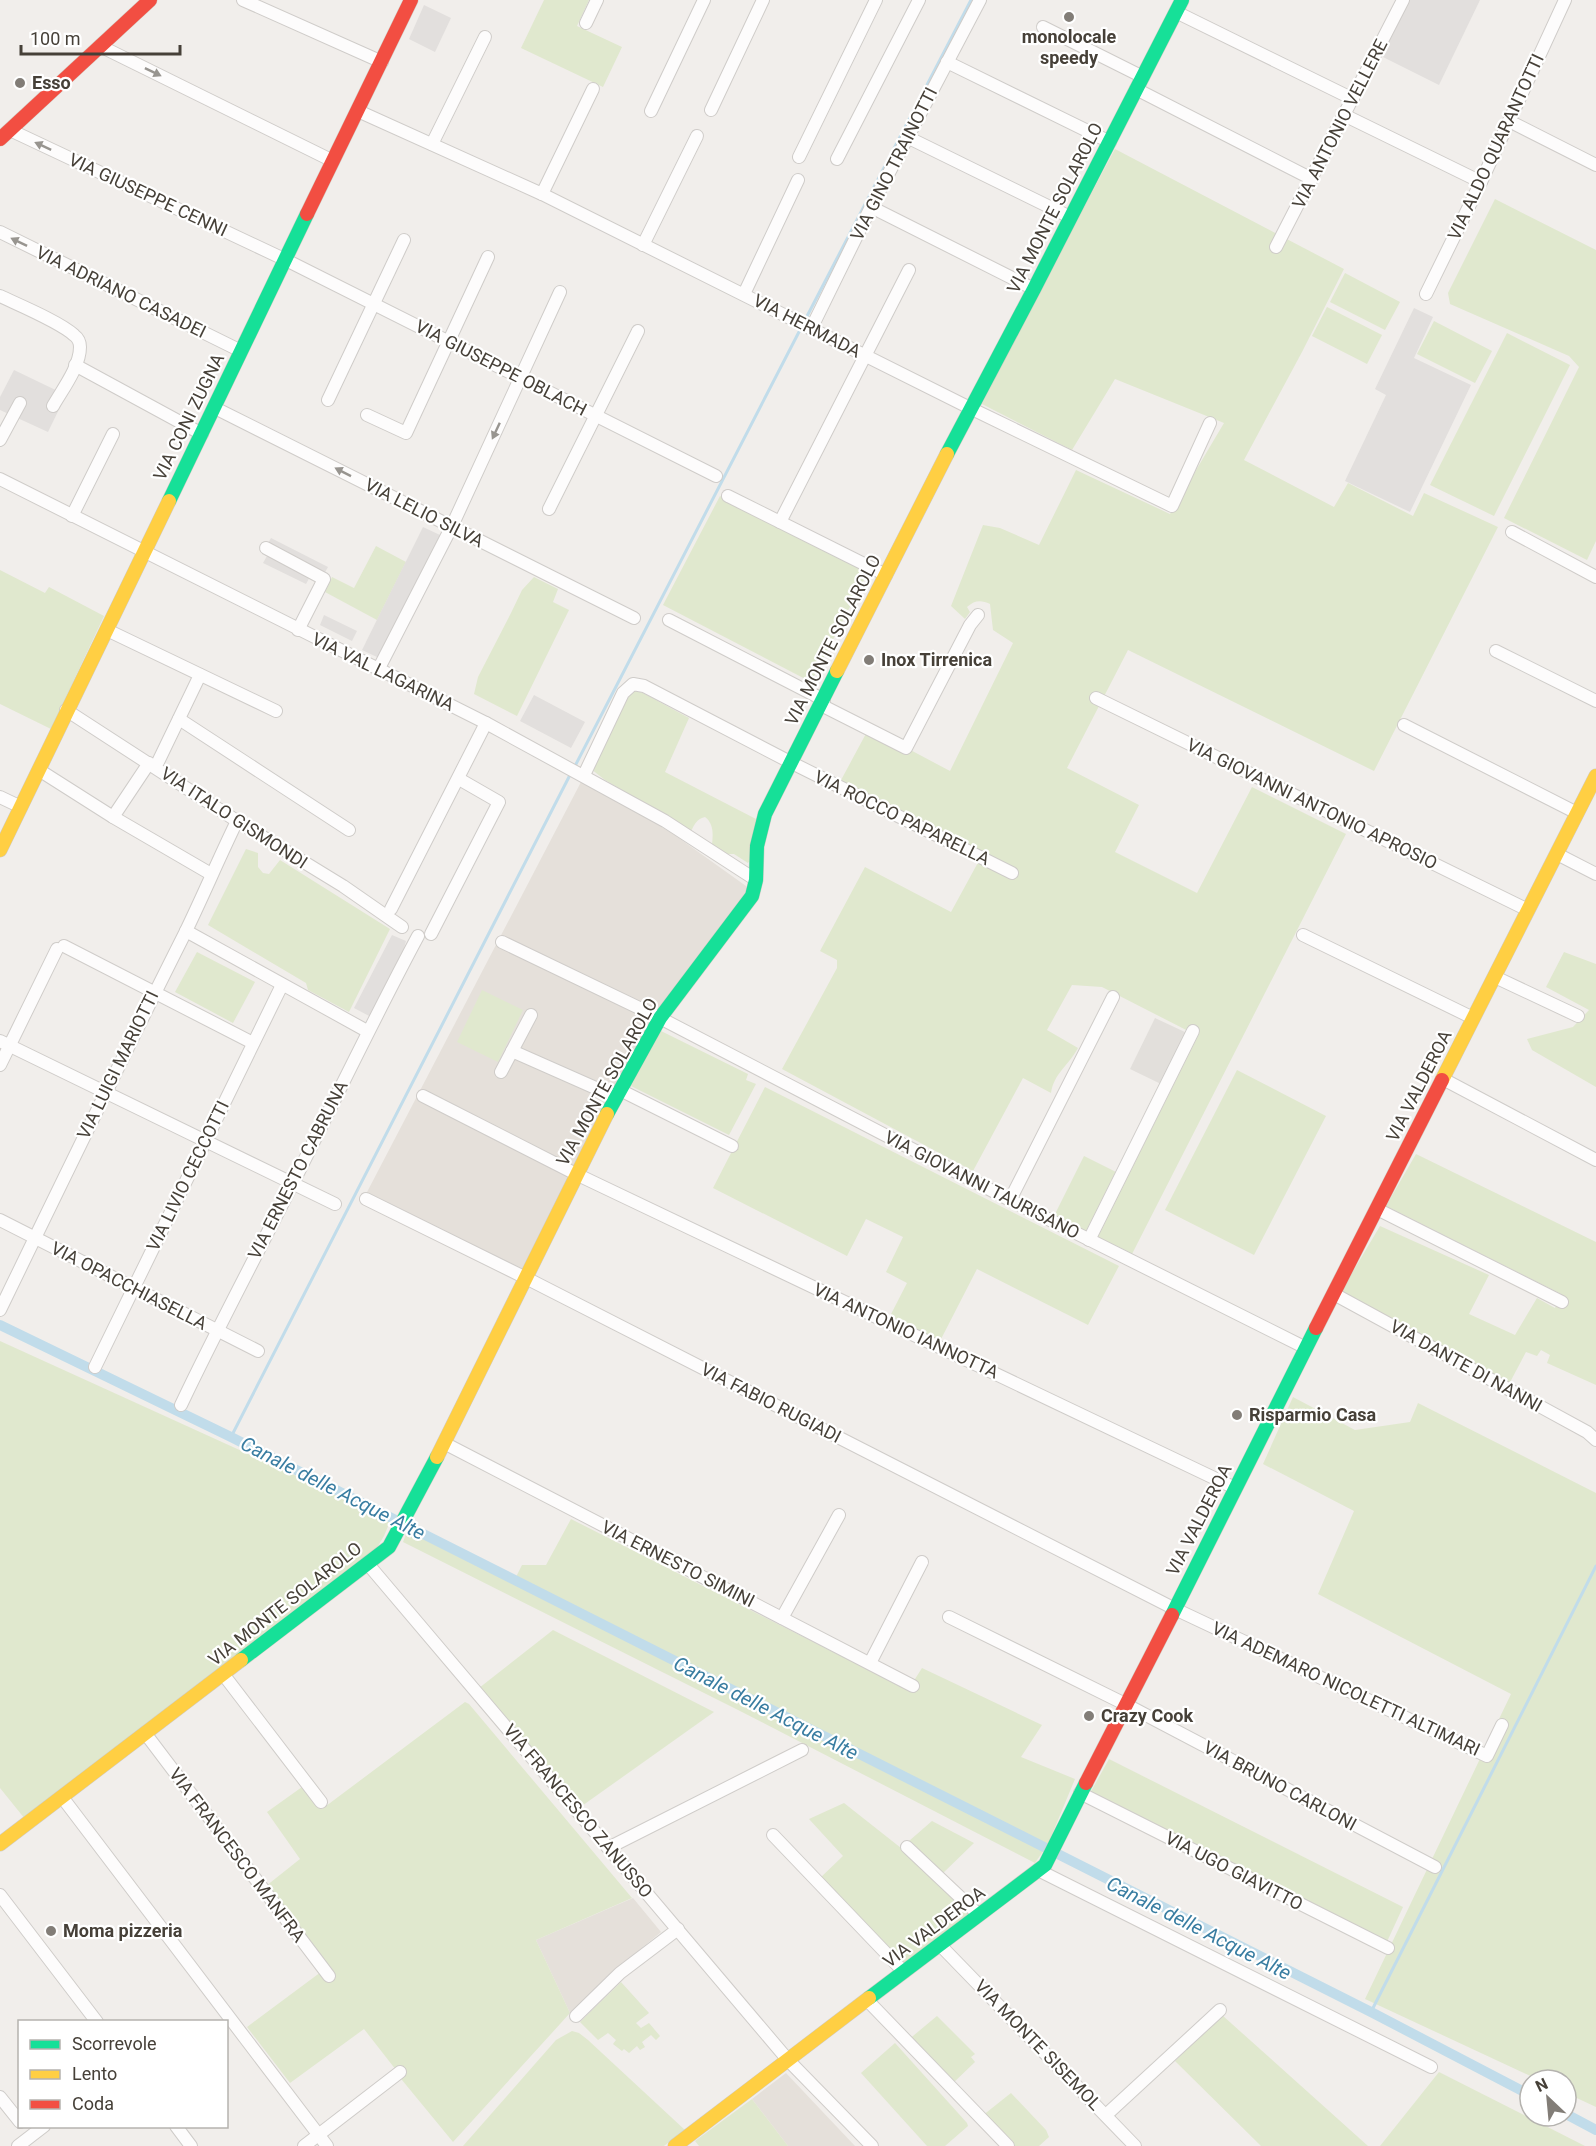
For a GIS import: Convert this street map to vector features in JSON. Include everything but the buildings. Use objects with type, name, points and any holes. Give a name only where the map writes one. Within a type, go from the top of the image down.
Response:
[{"type":"street","points":[[5,135],[150,0]]},
{"type":"street","points":[[243,0],[382,62]]},
{"type":"street","name":"VIA CONI ZUGNA","points":[[0,850],[411,0]]},
{"type":"street","points":[[586,23],[597,0]]},
{"type":"street","points":[[651,111],[704,0]]},
{"type":"street","points":[[711,110],[763,0]]},
{"type":"street","points":[[799,157],[876,0]]},
{"type":"street","points":[[837,159],[919,0]]},
{"type":"street","name":"VIA GINO TRAINOTTI","points":[[810,328],[980,0]]},
{"type":"street","name":"VIA ANTONIO VELLERE","points":[[1275,247],[1403,0]]},
{"type":"street","name":"VIA ALDO QUARANTOTTI","points":[[1426,294],[1481,182],[1565,0]]},
{"type":"street","points":[[1179,6],[1353,99]]},
{"type":"street","name":"VIA MONTE SOLAROLO","points":[[0,1844],[388,1547],[444,1443],[576,1174],[660,1018],[752,896],[756,880],[757,846],[765,814],[970,408],[1034,289],[1179,6]]},
{"type":"street","points":[[1043,27],[1312,179]]},
{"type":"street","points":[[432,144],[485,37]]},
{"type":"street","points":[[100,46],[333,161]]},
{"type":"street","points":[[947,62],[1110,142]]},
{"type":"street","points":[[542,194],[593,88]]},
{"type":"street","name":"VIA HERMADA","points":[[358,111],[542,194],[794,321],[1172,506],[1210,423]]},
{"type":"street","points":[[1344,115],[1481,182]]},
{"type":"street","points":[[1509,122],[1596,165]]},
{"type":"street","name":"VIA GIUSEPPE CENNI","points":[[5,135],[286,260]]},
{"type":"street","points":[[643,245],[697,136]]},
{"type":"street","points":[[907,137],[1070,217]]},
{"type":"street","points":[[744,294],[798,180]]},
{"type":"street","points":[[871,207],[1034,289]]},
{"type":"street","name":"VIA ADRIANO CASADEI","points":[[0,232],[241,351]]},
{"type":"street","points":[[328,400],[404,240]]},
{"type":"street","points":[[367,415],[406,433],[488,257]]},
{"type":"street","name":"VIA GIUSEPPE OBLACH","points":[[286,260],[716,476]]},
{"type":"street","points":[[780,522],[909,270]]},
{"type":"street","points":[[378,670],[452,526],[560,292]]},
{"type":"street","points":[[0,296],[74,334],[80,345],[75,365],[53,406]]},
{"type":"street","points":[[549,509],[638,331]]},
{"type":"street","points":[[75,365],[202,434]]},
{"type":"street","points":[[0,440],[20,403]]},
{"type":"street","name":"VIA LELIO SILVA","points":[[215,408],[634,618]]},
{"type":"street","points":[[72,516],[113,434]]},
{"type":"street","name":"VIA VAL LAGARINA","points":[[0,479],[564,764],[665,821],[756,880]]},
{"type":"street","points":[[728,496],[886,575]]},
{"type":"street","points":[[1512,532],[1596,577]]},
{"type":"street","points":[[266,548],[324,579],[298,630]]},
{"type":"street","points":[[669,620],[906,748],[970,625],[978,615]]},
{"type":"street","points":[[107,630],[276,711]]},
{"type":"street","points":[[1496,651],[1596,701]]},
{"type":"street","points":[[113,817],[154,762],[179,719],[200,675]]},
{"type":"street","name":"VIA ROCCO PAPARELLA","points":[[584,775],[623,693],[633,684],[644,686],[792,764],[1012,873]]},
{"type":"street","name":"VIA GIOVANNI ANTONIO APROSIO","points":[[1096,698],[1528,910]]},
{"type":"street","name":"VIA ITALO GISMONDI","points":[[66,710],[154,762],[237,821],[343,886],[402,927]]},
{"type":"street","points":[[179,719],[349,830]]},
{"type":"street","points":[[390,909],[486,723]]},
{"type":"street","points":[[1404,725],[1577,813]]},
{"type":"street","points":[[39,770],[113,817],[211,874]]},
{"type":"street","name":"VIA VALDEROA","points":[[685,2143],[788,2060],[1041,1868],[1596,776]]},
{"type":"street","points":[[431,934],[499,802],[459,778]]},
{"type":"street","points":[[0,797],[21,807]]},
{"type":"street","name":"VIA LUIGI MARIOTTI","points":[[0,1310],[154,992],[186,931],[237,821]]},
{"type":"street","points":[[1557,854],[1596,874]]},
{"type":"street","points":[[186,931],[367,1031]]},
{"type":"street","points":[[1303,935],[1473,1018]]},
{"type":"street","name":"VIA ERNESTO CABRUNA","points":[[181,1405],[367,1031],[418,936]]},
{"type":"street","name":"VIA GIOVANNI TAURISANO","points":[[502,942],[660,1018],[1010,1200],[1306,1348]]},
{"type":"street","points":[[0,1065],[5,1044],[61,948],[154,992],[253,1043]]},
{"type":"street","points":[[1495,976],[1578,1016]]},
{"type":"street","name":"VIA LIVIO CECCOTTI","points":[[95,1367],[282,985]]},
{"type":"street","points":[[1010,1200],[1113,997]]},
{"type":"street","points":[[501,1072],[531,1015]]},
{"type":"street","points":[[1089,1240],[1193,1030]]},
{"type":"street","points":[[5,1044],[335,1204]]},
{"type":"street","points":[[512,1051],[618,1094],[732,1146]]},
{"type":"street","points":[[1443,1079],[1596,1160]]},
{"type":"street","name":"VIA ANTONIO IANNOTTA","points":[[423,1096],[576,1174],[1235,1488]]},
{"type":"street","name":"VIA FABIO RUGIADI","points":[[366,1199],[526,1278],[1174,1609]]},
{"type":"street","points":[[1377,1209],[1562,1302]]},
{"type":"street","name":"VIA OPACCHIASELLA","points":[[0,1220],[258,1351]]},
{"type":"street","name":"VIA DANTE DI NANNI","points":[[1334,1294],[1587,1432],[1596,1440]]},
{"type":"street","name":"VIA ERNESTO SIMINI","points":[[444,1443],[913,1686]]},
{"type":"street","points":[[782,1618],[838,1515]]},
{"type":"street","points":[[870,1663],[922,1562]]},
{"type":"street","name":"VIA FRANCESCO ZANUSSO","points":[[367,1563],[788,2060],[872,2146]]},
{"type":"street","name":"VIA ADEMARO NICOLETTI ALTIMARI","points":[[1174,1609],[1486,1756],[1502,1725]]},
{"type":"street","name":"VIA BRUNO CARLONI","points":[[949,1617],[1125,1704],[1435,1867]]},
{"type":"street","points":[[223,1674],[321,1802]]},
{"type":"street","name":"VIA FRANCESCO MANFRA","points":[[145,1733],[329,1976]]},
{"type":"street","points":[[609,1848],[802,1750]]},
{"type":"street","name":"VIA UGO GIAVITTO","points":[[1080,1793],[1388,1948]]},
{"type":"street","points":[[62,1797],[327,2146]]},
{"type":"street","points":[[773,1836],[904,1972]]},
{"type":"street","points":[[907,1847],[979,1915]]},
{"type":"street","points":[[1041,1868],[1431,2067]]},
{"type":"street","points":[[0,1895],[95,2020]]},
{"type":"street","points":[[576,2016],[620,1973],[678,1929]]},
{"type":"street","name":"VIA MONTE SISEMOL","points":[[940,1945],[1135,2146]]},
{"type":"street","points":[[867,2000],[1008,2146]]},
{"type":"street","points":[[1106,2115],[1220,2010]]},
{"type":"street","points":[[304,2146],[400,2072]]},
{"type":"street","points":[[0,2097],[18,2120]]},
{"type":"street","points":[[177,2128],[191,2146]]},
{"type":"street","points":[[18,2146],[27,2132]]},
{"type":"shaded area","points":[[1407,0],[1480,0],[1439,85],[1379,55]]},
{"type":"shaded area","points":[[424,5],[451,18],[435,52],[409,39]]},
{"type":"shaded area","points":[[1414,308],[1433,317],[1414,358],[1471,385],[1410,512],[1345,481],[1386,395],[1375,389]]},
{"type":"shaded area","points":[[14,370],[66,395],[48,432],[0,410],[0,397]]},
{"type":"shaded area","points":[[423,527],[440,535],[379,658],[362,650]]},
{"type":"shaded area","points":[[271,538],[328,567],[324,574],[314,569],[306,584],[263,563],[267,556],[262,554]]},
{"type":"shaded area","points":[[324,615],[357,631],[352,641],[320,625]]},
{"type":"shaded area","points":[[534,695],[585,722],[571,748],[520,721]]},
{"type":"shaded area","points":[[581,782],[643,815],[676,836],[746,886],[748,891],[701,954],[525,1270],[366,1194]]},
{"type":"shaded area","points":[[392,935],[406,941],[401,960],[371,1017],[354,1008]]},
{"type":"shaded area","points":[[1155,1018],[1187,1033],[1161,1084],[1130,1069]]},
{"type":"shaded area","points":[[633,1898],[661,1932],[614,1971],[570,2013],[536,1940]]},
{"type":"shaded area","points":[[786,2073],[855,2146],[788,2146],[752,2099]]},
{"type":"green space","points":[[544,0],[589,0],[577,26],[622,47],[603,87],[521,48]]},
{"type":"green space","points":[[1115,149],[1344,269],[1244,460],[1334,507],[1348,483],[1413,516],[1424,493],[1498,527],[1374,771],[1128,650],[1067,768],[1139,805],[1115,852],[1197,893],[1252,787],[1346,834],[1131,1256],[1093,1237],[1196,1035],[1102,987],[1072,985],[1047,1030],[1078,1048],[1058,1074],[1051,1093],[1023,1078],[973,1171],[782,1069],[837,968],[837,960],[820,951],[865,867],[951,912],[981,857],[840,782],[869,728],[950,771],[1013,643],[993,630],[990,604],[981,601],[973,603],[967,607],[970,612],[965,619],[951,606],[983,525],[1000,528],[1039,545],[1076,470],[1170,514],[1224,423],[1115,379],[1072,450],[982,404]]},
{"type":"green space","points":[[1495,199],[1596,250],[1596,541],[1587,560],[1504,518],[1579,367],[1569,356],[1450,304],[1448,293]]},
{"type":"green space","points":[[1345,273],[1400,302],[1385,330],[1330,302]]},
{"type":"green space","points":[[1327,307],[1382,335],[1367,364],[1312,336]]},
{"type":"green space","points":[[1434,321],[1492,351],[1475,383],[1417,354]]},
{"type":"green space","points":[[1507,333],[1570,365],[1494,516],[1430,485]]},
{"type":"green space","points":[[720,496],[868,572],[811,682],[663,605]]},
{"type":"green space","points":[[376,546],[406,562],[377,620],[325,592],[332,577],[354,588]]},
{"type":"green space","points":[[0,570],[45,593],[49,587],[104,616],[51,729],[0,704]]},
{"type":"green space","points":[[534,577],[558,589],[553,602],[569,610],[517,716],[474,694],[478,677],[522,590]]},
{"type":"green space","points":[[630,689],[643,693],[689,718],[665,772],[756,819],[752,858],[748,863],[734,854],[723,854],[712,845],[713,833],[705,817],[697,821],[690,834],[591,769]]},
{"type":"green space","points":[[246,849],[258,853],[258,867],[263,873],[269,874],[280,860],[390,929],[349,1012],[308,990],[306,983],[208,925]]},
{"type":"green space","points":[[197,952],[255,982],[233,1023],[175,992]]},
{"type":"green space","points":[[1564,952],[1596,964],[1596,1087],[1532,1050],[1527,1039],[1573,1027],[1589,1010],[1546,987]]},
{"type":"green space","points":[[482,990],[523,1010],[498,1062],[457,1042]]},
{"type":"green space","points":[[659,1030],[748,1074],[746,1080],[756,1084],[729,1135],[631,1086]]},
{"type":"green space","points":[[1237,1070],[1326,1116],[1254,1255],[1165,1210]]},
{"type":"green space","points":[[765,1087],[1119,1266],[1088,1325],[977,1269],[939,1343],[889,1318],[907,1283],[886,1272],[903,1237],[866,1219],[847,1256],[713,1188]]},
{"type":"green space","points":[[1416,1154],[1596,1242],[1596,1385],[1547,1363],[1550,1355],[1541,1350],[1537,1356],[1526,1352],[1508,1386],[1339,1295],[1380,1226],[1489,1275],[1469,1314],[1515,1335],[1537,1298],[1555,1308],[1561,1294],[1386,1206]]},
{"type":"green space","points":[[1084,1156],[1118,1173],[1087,1235],[1053,1218]]},
{"type":"green space","points":[[0,1341],[391,1519],[372,1556],[25,1819],[0,1788]]},
{"type":"green space","points":[[1293,1397],[1355,1430],[1410,1422],[1418,1403],[1596,1493],[1596,2107],[1578,2099],[1578,2068],[1518,2068],[1518,2070],[1365,1999],[1511,1694],[1318,1594],[1354,1511],[1263,1464]]},
{"type":"green space","points":[[571,1519],[908,1690],[922,1668],[1042,1725],[1021,1757],[1075,1779],[1048,1844],[1035,1863],[740,1711],[403,1542],[408,1529],[513,1583],[522,1565],[546,1565]]},
{"type":"green space","points":[[553,1630],[714,1712],[579,1808],[479,1688]]},
{"type":"green space","points":[[465,1702],[632,1898],[536,1940],[570,2013],[453,2142],[402,2080],[401,2069],[396,2070],[364,2029],[290,2083],[247,2027],[329,1966],[266,1886],[300,1859],[267,1812],[302,1787],[322,1809]]},
{"type":"green space","points":[[1109,1759],[1403,1907],[1385,1946],[1089,1795]]},
{"type":"green space","points":[[844,1803],[901,1848],[932,1821],[974,1843],[942,1874],[979,1911],[904,1971],[818,1880],[843,1856],[809,1819]]},
{"type":"green space","points":[[621,1982],[649,2013],[636,2023],[641,2028],[649,2023],[660,2036],[656,2040],[651,2035],[642,2042],[645,2047],[640,2050],[637,2046],[629,2053],[613,2044],[616,2040],[608,2033],[598,2040],[580,2022]]},
{"type":"green space","points":[[1222,2015],[1368,2146],[1261,2146],[1175,2061]]},
{"type":"green space","points":[[937,2016],[975,2054],[971,2057],[975,2062],[951,2085],[907,2041]]},
{"type":"green space","points":[[572,2031],[588,2040],[685,2130],[664,2146],[463,2146],[556,2040]]},
{"type":"green space","points":[[895,2043],[967,2123],[968,2126],[945,2146],[927,2146],[861,2073]]},
{"type":"green space","points":[[1439,2072],[1518,2112],[1518,2128],[1549,2128],[1585,2146],[1380,2146]]},
{"type":"green space","points":[[1011,2093],[1046,2130],[1049,2137],[1039,2146],[1006,2146],[982,2116]]},
{"type":"green space","points":[[752,2099],[788,2146],[699,2146],[695,2141]]},
{"type":"waterway","points":[[804,322],[971,0]]},
{"type":"waterway","points":[[574,768],[801,328]]},
{"type":"waterway","points":[[231,1437],[571,773]]},
{"type":"waterway","name":"Canale delle Acque Alte","points":[[0,1325],[231,1437],[1371,2012],[1518,2089]]},
{"type":"waterway","points":[[1371,2012],[1596,1566]]},
{"type":"waterway","name":"Canale delle Acque Alte","points":[[1578,2120],[1596,2130]]},
{"type":"traffic: fast","points":[[947,454],[1182,0]]},
{"type":"traffic: fast","points":[[169,501],[307,214]]},
{"type":"traffic: fast","points":[[607,1114],[660,1018],[752,896],[756,880],[757,846],[765,814],[837,671]]},
{"type":"traffic: fast","points":[[1172,1615],[1316,1328]]},
{"type":"traffic: fast","points":[[241,1660],[389,1547],[437,1457]]},
{"type":"traffic: fast","points":[[869,1998],[1045,1865],[1086,1783]]},
{"type":"traffic: slow","points":[[837,671],[947,454]]},
{"type":"traffic: slow","points":[[0,850],[169,501]]},
{"type":"traffic: slow","points":[[1442,1080],[1596,776]]},
{"type":"traffic: slow","points":[[437,1457],[607,1114]]},
{"type":"traffic: slow","points":[[0,1844],[241,1660]]},
{"type":"traffic: slow","points":[[675,2146],[869,1998]]},
{"type":"traffic: jam","points":[[0,139],[150,0]]},
{"type":"traffic: jam","points":[[307,214],[411,0]]},
{"type":"traffic: jam","points":[[1316,1328],[1442,1080]]},
{"type":"traffic: jam","points":[[1086,1783],[1172,1615]]},
{"type":"place","name":"monolocale speedy","points":[[1069,17]]},
{"type":"place","name":"Esso","points":[[20,83]]},
{"type":"place","name":"Inox Tirrenica","points":[[869,660]]},
{"type":"place","name":"Risparmio Casa","points":[[1237,1415]]},
{"type":"place","name":"Crazy Cook","points":[[1089,1716]]},
{"type":"place","name":"Moma pizzeria","points":[[51,1931]]}]
